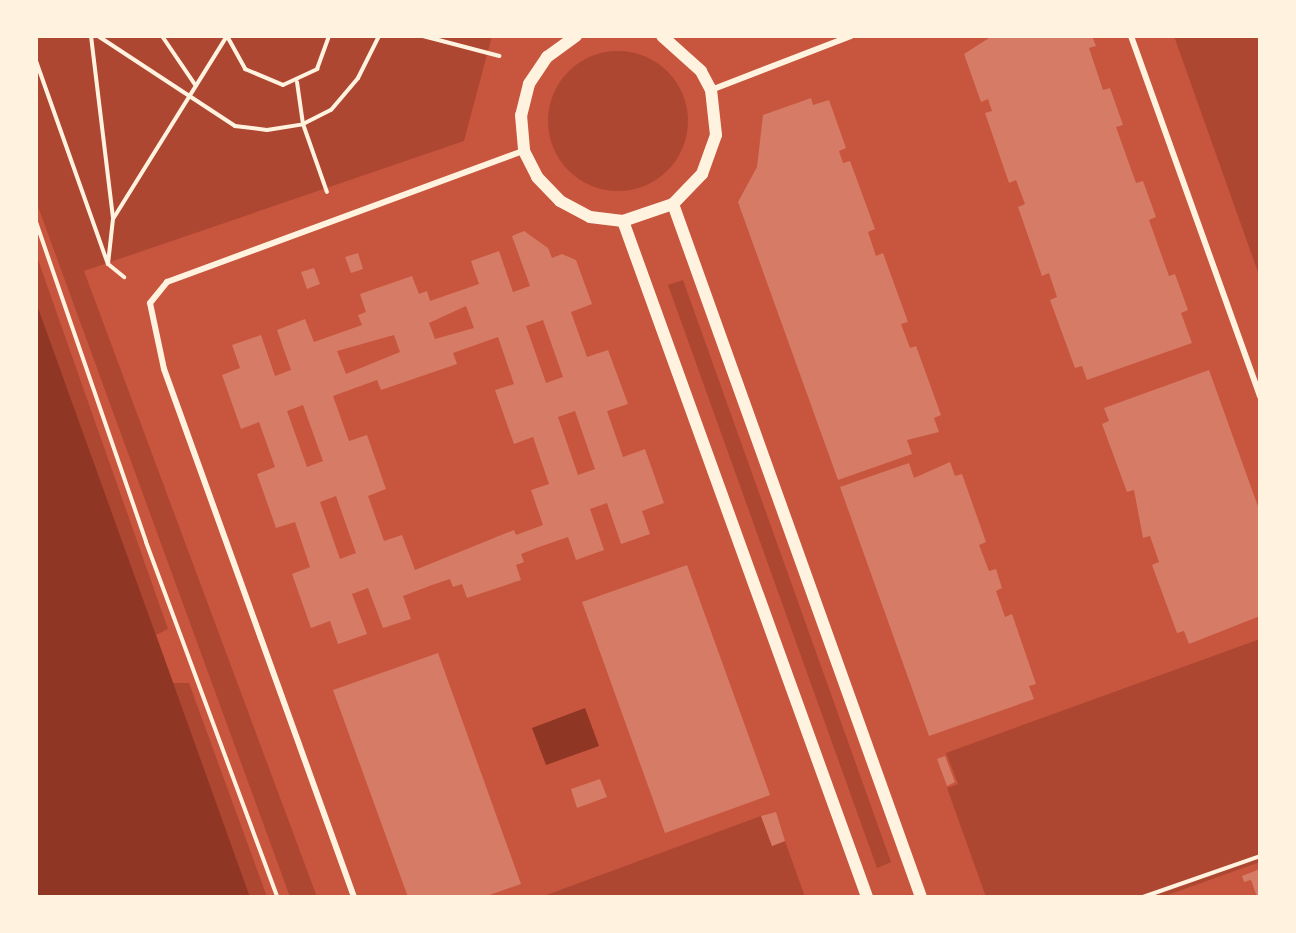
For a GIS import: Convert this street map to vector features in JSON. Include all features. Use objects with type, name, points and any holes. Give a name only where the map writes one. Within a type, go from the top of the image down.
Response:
[{"type":"main road","points":[[576,36],[547,57],[530,84],[521,115],[524,151],[537,177],[560,201],[590,217],[623,221],[673,204],[702,174],[716,135],[711,90],[686,52],[662,36]]},
{"type":"main road","points":[[673,204],[921,897]]},
{"type":"main road","points":[[623,221],[867,897]]},
{"type":"street","points":[[711,90],[851,36]]},
{"type":"street","points":[[1131,36],[1260,397]]},
{"type":"street","points":[[354,897],[164,369],[150,303],[177,278],[524,151]]},
{"type":"path","points":[[91,36],[113,219],[108,264]]},
{"type":"path","points":[[98,36],[235,126],[267,130],[303,124],[331,110],[358,78],[379,36]]},
{"type":"path","points":[[162,36],[196,86]]},
{"type":"path","points":[[113,219],[188,95],[227,36],[256,78],[283,85],[297,82],[317,69],[329,36]]},
{"type":"path","points":[[423,36],[499,56]]},
{"type":"path","points":[[36,61],[108,264],[124,277]]},
{"type":"path","points":[[297,82],[303,124],[327,192]]},
{"type":"path","points":[[36,222],[146,542],[277,897]]},
{"type":"path","points":[[1143,897],[1260,856]]},
{"type":"shaded area","points":[[36,36],[492,36],[464,141],[84,271],[317,897],[290,897],[36,201]]},
{"type":"shaded area","points":[[1174,36],[1260,36],[1260,278]]},
{"type":"shaded area","points":[[618,51],[645,56],[667,72],[683,94],[688,121],[683,148],[667,170],[645,186],[618,191],[591,186],[569,170],[553,148],[548,121],[553,94],[569,72],[591,56]]},
{"type":"shaded area","points":[[36,254],[168,629],[156,635],[36,302]]},
{"type":"shaded area","points":[[683,280],[891,862],[877,868],[668,285]]},
{"type":"shaded area","points":[[36,302],[156,635],[250,897],[36,897]]},
{"type":"shaded area","points":[[1260,639],[1260,862],[1162,897],[986,897],[947,788],[958,784],[946,753]]},
{"type":"shaded area","points":[[173,683],[189,683],[267,897],[250,897]]},
{"type":"shaded area","points":[[585,708],[599,746],[546,765],[532,728]]},
{"type":"shaded area","points":[[761,816],[772,846],[785,841],[805,897],[541,897]]},
{"type":"building","points":[[992,36],[1092,36],[1096,46],[1089,48],[1103,90],[1110,88],[1123,125],[1116,127],[1136,183],[1143,181],[1156,217],[1149,220],[1169,276],[1175,274],[1188,310],[1181,313],[1192,343],[1087,380],[1082,366],[1075,368],[1050,300],[1057,297],[1049,273],[1042,276],[1018,207],[1025,204],[1016,180],[1009,183],[985,113],[992,111],[988,99],[981,102],[964,54]]},
{"type":"building","points":[[811,98],[813,105],[829,100],[846,148],[839,151],[843,163],[850,161],[875,229],[868,232],[876,256],[883,253],[908,322],[901,324],[910,348],[916,346],[941,415],[934,418],[939,432],[907,440],[912,454],[838,480],[738,202],[757,167],[763,115]]},
{"type":"building","points":[[524,231],[548,248],[552,258],[562,254],[576,260],[592,304],[571,312],[587,357],[608,350],[628,404],[607,411],[623,457],[645,449],[664,503],[642,511],[650,534],[621,544],[607,503],[590,509],[604,550],[576,560],[568,537],[539,547],[521,554],[524,562],[516,565],[521,580],[467,598],[462,584],[453,587],[450,579],[432,585],[403,596],[411,619],[383,628],[368,588],[352,594],[367,634],[338,644],[330,621],[311,628],[292,574],[310,567],[295,522],[276,528],[257,474],[275,467],[259,422],[241,429],[222,375],[240,368],[232,345],[261,335],[275,376],[291,370],[277,330],[305,319],[314,342],[362,325],[358,315],[366,312],[360,294],[412,276],[419,294],[427,291],[430,301],[479,284],[471,261],[499,251],[513,292],[530,286],[512,236]],"holes":[[[466,306],[474,328],[435,339],[429,323]],[[543,320],[563,377],[546,383],[526,326]],[[394,335],[400,352],[346,374],[337,351]],[[498,337],[514,384],[495,390],[514,444],[533,437],[549,484],[531,490],[543,525],[516,535],[514,530],[415,570],[402,535],[384,541],[368,496],[386,489],[367,435],[349,441],[333,396],[377,380],[381,390],[457,364],[453,353]],[[303,405],[323,461],[307,467],[287,411]],[[575,411],[595,469],[578,475],[558,417]],[[336,496],[356,553],[340,559],[320,502]]]},
{"type":"building","points":[[358,253],[363,269],[351,273],[345,257]]},
{"type":"building","points":[[314,268],[320,284],[307,289],[301,272]]},
{"type":"building","points":[[1209,370],[1260,512],[1260,616],[1189,644],[1184,631],[1177,633],[1152,565],[1159,562],[1150,536],[1143,538],[1134,490],[1127,492],[1102,424],[1109,421],[1104,408]]},
{"type":"building","points":[[950,462],[955,476],[962,474],[986,542],[979,545],[989,571],[996,569],[1002,588],[996,591],[1005,617],[1012,614],[1036,684],[1029,686],[1034,699],[929,736],[840,487],[909,463],[914,478]]},
{"type":"building","points":[[687,565],[770,795],[665,833],[582,602]]},
{"type":"building","points":[[438,653],[521,884],[484,897],[408,897],[333,690]]},
{"type":"building","points":[[945,756],[955,782],[947,786],[937,759]]},
{"type":"building","points":[[600,779],[607,797],[577,808],[571,789]]},
{"type":"building","points":[[776,812],[785,841],[772,846],[761,816]]},
{"type":"building","points":[[1260,869],[1260,897],[1257,897],[1251,880],[1244,882],[1242,876]]}]
